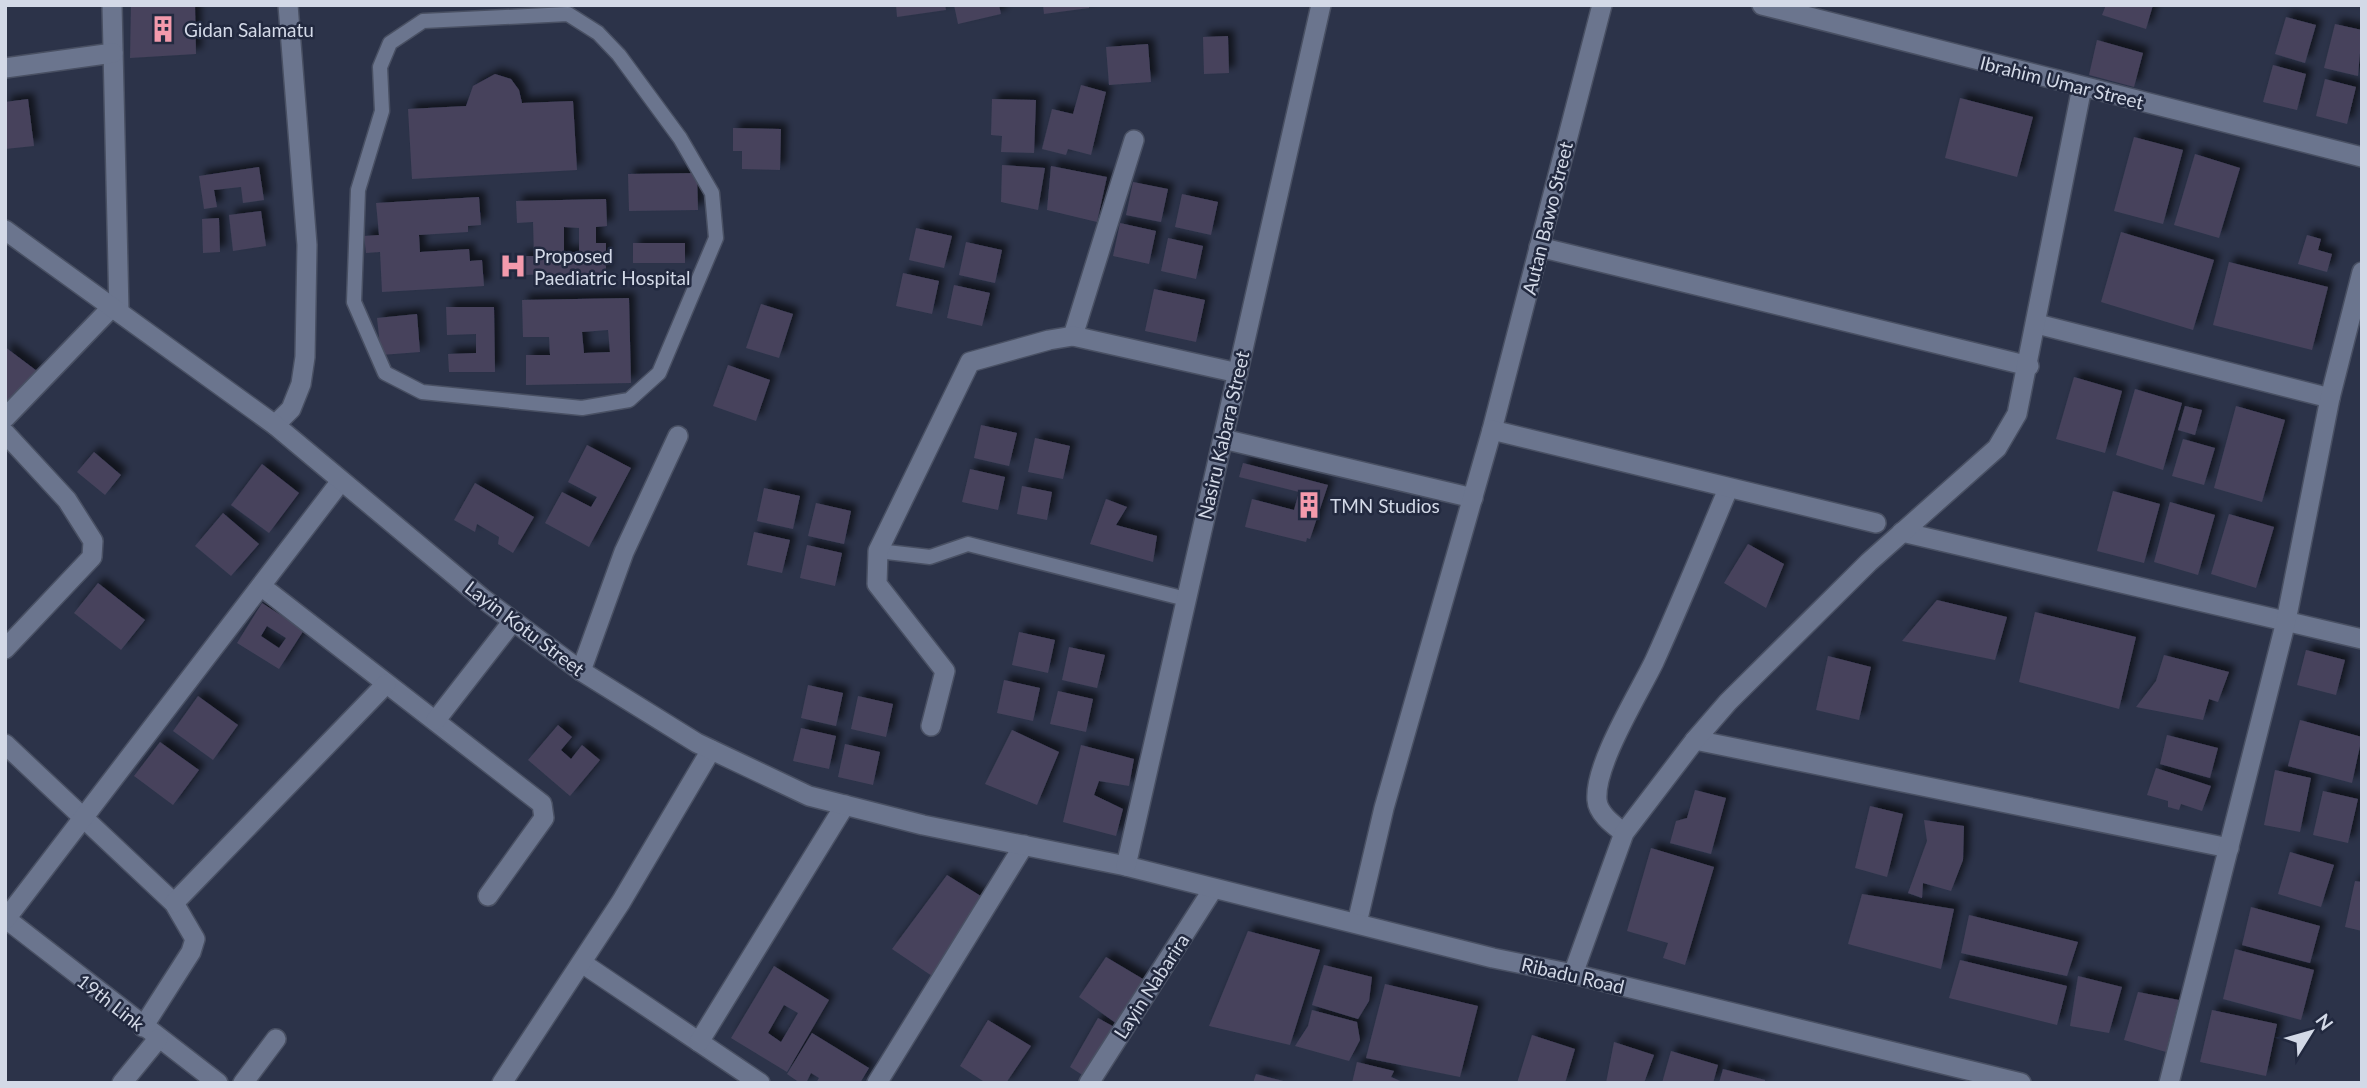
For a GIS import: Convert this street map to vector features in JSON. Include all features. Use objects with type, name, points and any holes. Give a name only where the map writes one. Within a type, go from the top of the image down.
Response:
[{"type":"street","points":[[5,418],[115,309],[112,5]]},
{"type":"street","points":[[275,425],[291,409],[301,384],[305,357],[307,246],[288,5]]},
{"type":"street","name":"Nasiru Kabara Street","points":[[1126,866],[1321,5]]},
{"type":"street","name":"Autan Bawo Street","points":[[1357,923],[1384,808],[1492,430],[1602,5]]},
{"type":"street","name":"Ibrahim Umar Street","points":[[1762,5],[2082,87],[2361,152]]},
{"type":"street","points":[[5,68],[113,53]]},
{"type":"street","points":[[1573,974],[1623,833],[1695,740],[1728,702],[1902,532],[1997,448],[2017,414],[2029,366],[2082,87]]},
{"type":"street","points":[[1073,336],[1135,140]]},
{"type":"street","name":"Layin Kotu Street","points":[[5,230],[275,425],[513,621],[581,671],[710,750],[808,796],[1126,866]]},
{"type":"street","points":[[1539,247],[2029,366]]},
{"type":"street","points":[[2169,1083],[2286,621],[2330,398],[2362,272]]},
{"type":"street","points":[[2037,324],[2330,398]]},
{"type":"street","points":[[931,726],[945,671],[877,584],[878,551],[970,362],[1073,336],[1237,373]]},
{"type":"street","points":[[1492,430],[1876,523]]},
{"type":"street","points":[[5,433],[67,500],[93,541],[92,557],[5,649]]},
{"type":"street","points":[[581,671],[624,552],[678,436]]},
{"type":"street","points":[[1223,439],[1473,498]]},
{"type":"street","points":[[6,919],[341,481]]},
{"type":"street","points":[[1623,833],[1600,811],[1597,802],[1598,787],[1614,740],[1653,662],[1728,489]]},
{"type":"street","points":[[1902,532],[2362,639]]},
{"type":"street","points":[[261,586],[538,799],[544,810],[544,818],[488,896]]},
{"type":"street","points":[[436,720],[513,621]]},
{"type":"street","points":[[174,903],[386,684]]},
{"type":"street","points":[[1695,740],[2229,848]]},
{"type":"street","points":[[5,744],[174,903],[195,939],[150,1033],[122,1083]]},
{"type":"street","points":[[502,1083],[582,963],[710,750]]},
{"type":"street","points":[[699,1042],[845,805]]},
{"type":"street","points":[[877,1083],[1024,845]]},
{"type":"street","name":"Ribadu Road","points":[[1126,866],[1493,958],[1573,974],[2021,1083]]},
{"type":"street","name":"Layin Nabarira","points":[[1088,1083],[1213,889]]},
{"type":"street","name":"19th Link","points":[[6,919],[218,1083]]},
{"type":"street","points":[[582,963],[760,1083]]},
{"type":"street","points":[[243,1083],[276,1039]]},
{"type":"lane","points":[[543,10],[568,14],[598,33],[626,64],[680,138],[712,193],[716,238],[659,373],[629,400],[582,408],[422,391],[385,373],[354,302],[358,190],[382,110],[380,67],[390,43],[423,21],[543,10]]},
{"type":"lane","points":[[878,551],[930,557],[968,544],[1186,599]]},
{"type":"building","name":"Gidan Salamatu","points":[[131,5],[195,5],[196,54],[130,58]]},
{"type":"building","points":[[896,5],[945,5],[946,10],[897,17]]},
{"type":"building","points":[[954,5],[999,5],[1001,14],[958,24]]},
{"type":"building","points":[[1043,5],[1089,5],[1089,8],[1044,14]]},
{"type":"building","points":[[2106,5],[2153,5],[2146,29],[2102,15]]},
{"type":"building","points":[[2286,17],[2316,25],[2305,63],[2275,54]]},
{"type":"building","points":[[2335,24],[2362,30],[2358,76],[2324,68]]},
{"type":"building","points":[[1228,36],[1229,73],[1204,74],[1203,37]]},
{"type":"building","points":[[2097,40],[2143,53],[2134,87],[2089,75]]},
{"type":"building","points":[[1148,44],[1151,82],[1109,85],[1106,47]]},
{"type":"building","points":[[2273,65],[2306,74],[2297,110],[2263,102]]},
{"type":"building","points":[[495,74],[511,79],[519,90],[522,103],[573,101],[577,170],[412,179],[408,109],[466,106],[473,86]]},
{"type":"building","points":[[2325,79],[2356,87],[2347,124],[2316,116]]},
{"type":"building","points":[[1081,85],[1106,92],[1091,155],[1068,149],[1066,155],[1042,149],[1052,109],[1073,114]]},
{"type":"building","points":[[1960,98],[2033,117],[2017,177],[1945,158]]},
{"type":"building","points":[[28,99],[34,146],[5,149],[5,102]]},
{"type":"building","points":[[992,99],[1036,100],[1034,153],[1001,152],[1002,136],[991,135]]},
{"type":"building","points":[[733,128],[781,129],[780,170],[742,169],[742,151],[733,151]]},
{"type":"building","points":[[2134,137],[2183,150],[2163,224],[2114,211]]},
{"type":"building","points":[[2195,154],[2240,168],[2219,238],[2174,225]]},
{"type":"building","points":[[1002,165],[1045,168],[1038,210],[1001,202]]},
{"type":"building","points":[[1051,166],[1107,177],[1097,222],[1047,210]]},
{"type":"building","points":[[259,167],[264,200],[243,203],[241,187],[214,190],[217,207],[204,209],[199,176]]},
{"type":"building","points":[[697,173],[698,210],[629,211],[628,174]]},
{"type":"building","points":[[1133,182],[1168,189],[1161,222],[1126,215]]},
{"type":"building","points":[[1182,194],[1218,202],[1211,235],[1175,227]]},
{"type":"building","points":[[479,197],[481,225],[468,226],[468,232],[419,235],[420,252],[469,249],[470,261],[482,260],[484,286],[382,292],[380,252],[366,253],[364,236],[379,235],[376,203]]},
{"type":"building","points":[[606,199],[607,226],[596,227],[596,243],[606,243],[606,273],[521,275],[520,256],[534,256],[533,222],[517,223],[516,201]],"holes":[[[564,227],[579,228],[579,252],[564,252]]]},
{"type":"building","points":[[261,211],[266,246],[233,251],[229,215]]},
{"type":"building","points":[[219,218],[220,252],[203,253],[202,219]]},
{"type":"building","points":[[1120,223],[1156,231],[1149,264],[1113,256]]},
{"type":"building","points":[[916,228],[952,236],[944,268],[909,260]]},
{"type":"building","points":[[2121,232],[2214,260],[2193,330],[2101,302]]},
{"type":"building","points":[[2307,235],[2321,239],[2318,250],[2332,254],[2327,272],[2298,264]]},
{"type":"building","points":[[1168,238],[1203,246],[1196,279],[1161,271]]},
{"type":"building","points":[[966,242],[1002,250],[995,283],[959,275]]},
{"type":"building","points":[[633,243],[685,243],[685,263],[633,263]]},
{"type":"building","points":[[2229,262],[2328,287],[2312,350],[2213,325]]},
{"type":"building","points":[[903,273],[939,281],[932,314],[896,306]]},
{"type":"building","points":[[954,285],[990,293],[982,326],[947,318]]},
{"type":"building","points":[[1154,289],[1205,300],[1196,342],[1145,331]]},
{"type":"building","points":[[629,298],[631,383],[526,385],[526,355],[550,355],[549,337],[523,337],[522,300]],"holes":[[[608,330],[610,352],[584,353],[582,332]]]},
{"type":"building","points":[[761,304],[793,314],[779,358],[746,348]]},
{"type":"building","points":[[446,307],[494,307],[495,372],[449,372],[448,354],[476,353],[476,334],[447,335]]},
{"type":"building","points":[[417,314],[420,352],[381,355],[377,318]]},
{"type":"building","points":[[5,347],[37,371],[13,404],[5,398]]},
{"type":"building","points":[[728,365],[770,380],[756,421],[713,406]]},
{"type":"building","points":[[2074,377],[2122,391],[2105,453],[2056,439]]},
{"type":"building","points":[[2135,389],[2182,403],[2163,470],[2116,455]]},
{"type":"building","points":[[2185,406],[2202,410],[2195,435],[2178,430]]},
{"type":"building","points":[[2236,406],[2285,420],[2262,502],[2214,488]]},
{"type":"building","points":[[981,425],[1017,433],[1009,466],[974,458]]},
{"type":"building","points":[[1035,438],[1070,446],[1063,479],[1028,472]]},
{"type":"building","points":[[2183,439],[2215,448],[2204,485],[2172,476]]},
{"type":"building","points":[[587,445],[631,468],[589,547],[545,523],[562,492],[591,507],[597,497],[568,482]]},
{"type":"building","points":[[94,452],[121,475],[105,495],[77,472]]},
{"type":"building","name":"TMN Studios","points":[[1243,463],[1328,485],[1310,539],[1307,538],[1306,542],[1245,527],[1252,499],[1294,510],[1299,492],[1239,477]]},
{"type":"building","points":[[262,464],[299,493],[269,533],[231,505]]},
{"type":"building","points":[[970,469],[1005,477],[998,510],[962,502]]},
{"type":"building","points":[[475,483],[534,517],[513,553],[498,544],[499,537],[477,524],[475,532],[454,520]]},
{"type":"building","points":[[1022,486],[1052,492],[1047,520],[1017,514]]},
{"type":"building","points":[[764,488],[800,496],[793,529],[757,521]]},
{"type":"building","points":[[2113,491],[2160,504],[2144,563],[2097,551]]},
{"type":"building","points":[[1106,499],[1127,507],[1116,525],[1157,536],[1153,562],[1090,544]]},
{"type":"building","points":[[2170,502],[2215,515],[2198,575],[2154,562]]},
{"type":"building","points":[[816,503],[851,511],[844,544],[808,536]]},
{"type":"building","points":[[223,513],[259,544],[231,576],[195,546]]},
{"type":"building","points":[[2229,514],[2274,527],[2256,588],[2211,574]]},
{"type":"building","points":[[754,532],[790,540],[782,573],[747,565]]},
{"type":"building","points":[[1748,544],[1784,564],[1766,608],[1724,583]]},
{"type":"building","points":[[807,545],[842,553],[835,586],[800,578]]},
{"type":"building","points":[[98,583],[145,620],[121,650],[74,613]]},
{"type":"building","points":[[1937,600],[2007,617],[1995,660],[1902,641]]},
{"type":"building","points":[[262,603],[304,630],[279,669],[237,643]],"holes":[[[267,626],[286,638],[279,648],[261,636]]]},
{"type":"building","points":[[2035,612],[2136,637],[2119,709],[2019,682]]},
{"type":"building","points":[[1019,632],[1055,640],[1048,673],[1012,665]]},
{"type":"building","points":[[1069,647],[1105,655],[1097,688],[1062,680]]},
{"type":"building","points":[[2306,650],[2345,660],[2336,695],[2297,685]]},
{"type":"building","points":[[2164,655],[2229,672],[2218,702],[2209,699],[2203,720],[2136,707],[2156,681]]},
{"type":"building","points":[[1828,656],[1871,667],[1859,720],[1816,710]]},
{"type":"building","points":[[1004,680],[1040,688],[1033,721],[997,713]]},
{"type":"building","points":[[808,685],[843,693],[836,726],[801,718]]},
{"type":"building","points":[[1058,691],[1093,699],[1086,732],[1050,724]]},
{"type":"building","points":[[198,696],[238,725],[213,760],[173,731]]},
{"type":"building","points":[[858,696],[893,704],[886,737],[851,729]]},
{"type":"building","points":[[2300,720],[2362,737],[2352,783],[2288,766]]},
{"type":"building","points":[[558,725],[572,737],[561,750],[571,759],[582,745],[600,760],[570,796],[528,760]]},
{"type":"building","points":[[801,728],[836,736],[829,769],[793,761]]},
{"type":"building","points":[[1012,730],[1059,752],[1037,805],[985,784]]},
{"type":"building","points":[[2167,735],[2218,748],[2210,778],[2160,764]]},
{"type":"building","points":[[160,742],[199,770],[173,805],[134,776]]},
{"type":"building","points":[[845,744],[880,752],[873,785],[838,777]]},
{"type":"building","points":[[1081,745],[1134,759],[1129,786],[1099,781],[1094,795],[1123,809],[1116,836],[1063,822]]},
{"type":"building","points":[[2156,768],[2211,786],[2202,811],[2181,804],[2179,810],[2168,807],[2168,801],[2147,795]]},
{"type":"building","points":[[2275,770],[2311,778],[2300,832],[2264,825]]},
{"type":"building","points":[[1695,790],[1726,798],[1711,854],[1670,843],[1676,821],[1687,818]]},
{"type":"building","points":[[2323,791],[2358,799],[2348,843],[2313,835]]},
{"type":"building","points":[[1870,806],[1903,814],[1887,877],[1855,868]]},
{"type":"building","points":[[1924,820],[1964,826],[1963,860],[1951,891],[1923,883],[1922,898],[1908,893],[1927,841]]},
{"type":"building","points":[[1651,848],[1714,867],[1685,965],[1663,958],[1668,943],[1627,931]]},
{"type":"building","points":[[2290,852],[2334,865],[2321,907],[2278,894]]},
{"type":"building","points":[[947,875],[984,898],[932,976],[892,949]]},
{"type":"building","points":[[2355,881],[2362,882],[2362,931],[2345,927]]},
{"type":"building","points":[[1862,894],[1954,909],[1941,969],[1848,944]]},
{"type":"building","points":[[2251,907],[2320,926],[2310,963],[2242,945]]},
{"type":"building","points":[[1969,915],[2078,942],[2067,976],[1961,953]]},
{"type":"building","points":[[1248,931],[1320,950],[1290,1045],[1209,1026]]},
{"type":"building","points":[[2235,949],[2314,970],[2301,1020],[2223,999]]},
{"type":"building","points":[[1106,957],[1148,982],[1120,1026],[1079,997]]},
{"type":"building","points":[[1960,960],[2067,986],[2057,1025],[1949,998]]},
{"type":"building","points":[[1324,965],[1372,977],[1369,1001],[1358,1019],[1312,1005]]},
{"type":"building","points":[[774,966],[829,1000],[787,1072],[731,1038]],"holes":[[[784,1005],[798,1013],[781,1042],[768,1033]]]},
{"type":"building","points":[[2078,976],[2122,987],[2109,1033],[2070,1026]]},
{"type":"building","points":[[1385,984],[1478,1006],[1460,1077],[1366,1058]]},
{"type":"building","points":[[2138,992],[2179,1000],[2166,1052],[2124,1040]]},
{"type":"building","points":[[1312,1010],[1357,1022],[1360,1040],[1349,1061],[1295,1046],[1308,1026]]},
{"type":"building","points":[[2212,1010],[2277,1024],[2266,1076],[2200,1062]]},
{"type":"building","points":[[1098,1018],[1116,1028],[1087,1078],[1070,1067]]},
{"type":"building","points":[[988,1020],[1031,1046],[1006,1083],[986,1083],[960,1066]]},
{"type":"building","points":[[812,1033],[869,1068],[860,1083],[816,1083],[819,1078],[811,1073],[806,1083],[800,1083],[787,1074]]},
{"type":"building","points":[[1532,1035],[1575,1049],[1565,1083],[1517,1083]]},
{"type":"building","points":[[1614,1042],[1654,1055],[1644,1083],[1606,1083]]},
{"type":"building","points":[[1671,1051],[1718,1065],[1713,1083],[1662,1083]]},
{"type":"building","points":[[1357,1062],[1394,1071],[1391,1077],[1405,1083],[1352,1083]]},
{"type":"building","points":[[1723,1069],[1765,1080],[1765,1083],[1719,1083]]},
{"type":"building","points":[[1256,1074],[1287,1082],[1287,1083],[1253,1083]]},
{"type":"place","name":"Gidan Salamatu","points":[[163,29]]},
{"type":"place","name":"Proposed Paediatric Hospital","points":[[513,266]]},
{"type":"place","name":"TMN Studios","points":[[1309,505]]}]
